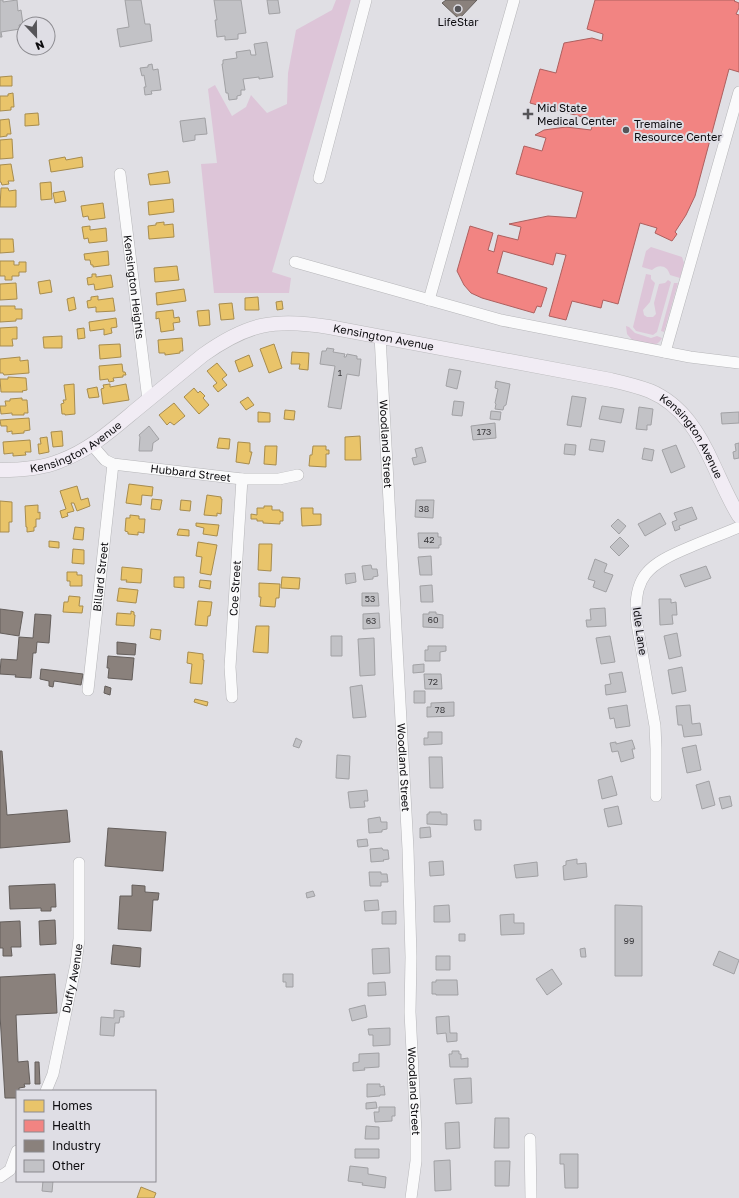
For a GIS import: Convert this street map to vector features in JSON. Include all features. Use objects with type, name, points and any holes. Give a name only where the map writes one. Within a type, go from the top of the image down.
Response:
[{"type":"main road","name":"Kensington Avenue","points":[[0,470],[20,470],[41,467],[64,460],[92,445],[203,355],[219,344],[236,334],[252,328],[290,322],[380,336],[611,380],[634,385],[650,391],[667,400],[692,424],[739,516]]},
{"type":"street","points":[[319,178],[366,0]]},
{"type":"street","points":[[429,300],[514,0]]},
{"type":"street","points":[[665,352],[739,92]]},
{"type":"street","name":"Kensington Heights","points":[[120,174],[148,400]]},
{"type":"street","points":[[295,262],[429,300],[525,325],[665,352],[717,361],[739,363]]},
{"type":"street","name":"Woodland Street","points":[[380,336],[408,849],[411,957],[410,1012],[416,1132],[416,1161],[411,1198]]},
{"type":"street","points":[[92,445],[105,460],[113,464]]},
{"type":"street","name":"Hubbard Street","points":[[113,464],[242,479],[279,479],[298,475]]},
{"type":"street","name":"Billard Street","points":[[88,690],[113,464]]},
{"type":"street","name":"Coe Street","points":[[232,697],[230,667],[242,479]]},
{"type":"street","name":"Idle Lane","points":[[656,796],[655,726],[637,624],[635,609],[636,593],[641,580],[648,570],[672,554],[739,527]]},
{"type":"street","name":"Duffy Avenue","points":[[46,1090],[53,1074],[76,964],[79,939],[79,863]]},
{"type":"street","points":[[530,1139],[532,1198]]},
{"type":"street","points":[[0,1177],[10,1170],[16,1154]]},
{"type":"shaded area","points":[[336,0],[351,0],[272,272],[291,278],[289,293],[214,293],[201,164],[217,163],[208,89],[215,85],[232,116],[246,107],[251,95],[267,113],[287,104],[288,73],[296,30],[332,10]]},
{"type":"shaded area","points":[[651,247],[682,257],[684,263],[680,278],[670,275],[667,269],[663,266],[652,270],[642,267],[646,251]]},
{"type":"shaded area","points":[[646,274],[651,275],[651,279],[655,283],[650,302],[643,310],[644,315],[647,317],[653,317],[656,314],[654,303],[659,284],[665,283],[668,280],[671,282],[657,332],[653,335],[636,331],[633,327]]},
{"type":"shaded area","points":[[674,283],[678,283],[664,332],[661,331]]},
{"type":"shaded area","points":[[626,326],[635,333],[651,338],[657,336],[662,338],[659,342],[653,345],[633,341],[627,334]]},
{"type":"building: Homes","points":[[12,76],[12,86],[0,86],[0,77]]},
{"type":"building: Homes","points":[[13,93],[14,107],[11,107],[11,110],[0,111],[0,96],[8,96],[8,94]]},
{"type":"building: Homes","points":[[38,113],[39,125],[25,126],[25,114]]},
{"type":"building: Homes","points":[[9,119],[11,134],[0,137],[0,120]]},
{"type":"building: Homes","points":[[12,139],[13,158],[0,159],[0,140]]},
{"type":"building: Homes","points":[[65,157],[66,160],[82,157],[83,167],[51,172],[49,160]]},
{"type":"building: Homes","points":[[11,164],[14,181],[8,181],[9,184],[2,185],[0,182],[0,165]]},
{"type":"building: Homes","points":[[168,171],[170,183],[150,185],[148,174]]},
{"type":"building: Homes","points":[[51,182],[52,199],[41,200],[40,183]]},
{"type":"building: Homes","points":[[1,188],[8,188],[9,191],[16,190],[16,207],[0,207]]},
{"type":"building: Homes","points":[[64,191],[66,201],[55,203],[53,193]]},
{"type":"building: Homes","points":[[173,199],[174,212],[149,215],[148,202]]},
{"type":"building: Homes","points":[[103,203],[105,218],[89,220],[88,216],[83,217],[81,206]]},
{"type":"building: Homes","points":[[164,222],[164,225],[173,224],[174,237],[149,239],[148,226]]},
{"type":"building: Homes","points":[[90,226],[90,230],[106,228],[107,241],[89,243],[88,238],[84,239],[82,227]]},
{"type":"building: Homes","points":[[0,239],[13,239],[14,252],[0,253]]},
{"type":"building: Homes","points":[[108,251],[109,265],[93,267],[90,260],[85,260],[84,254]]},
{"type":"building: Homes","points":[[0,261],[14,261],[14,265],[19,265],[19,262],[26,262],[26,272],[19,272],[19,276],[12,276],[12,280],[5,280],[5,276],[0,276]]},
{"type":"building: Homes","points":[[177,266],[179,280],[155,282],[154,268]]},
{"type":"building: Homes","points":[[92,274],[96,274],[96,277],[111,275],[113,287],[95,290],[94,284],[88,285],[87,278],[92,277]]},
{"type":"building: Homes","points":[[50,280],[52,292],[40,294],[38,282]]},
{"type":"building: Homes","points":[[16,283],[17,299],[0,300],[0,284]]},
{"type":"building: Homes","points":[[184,289],[186,301],[157,305],[156,293]]},
{"type":"building: Homes","points":[[98,296],[98,300],[113,298],[115,311],[96,312],[96,307],[88,308],[87,301],[91,300],[91,297]]},
{"type":"building: Homes","points":[[74,297],[76,309],[69,311],[67,299]]},
{"type":"building: Homes","points":[[258,297],[259,310],[245,310],[245,298]]},
{"type":"building: Homes","points":[[282,301],[283,309],[277,310],[276,302]]},
{"type":"building: Homes","points":[[232,303],[234,319],[221,320],[219,304]]},
{"type":"building: Homes","points":[[0,306],[15,306],[15,309],[22,309],[22,319],[0,322]]},
{"type":"building: Homes","points":[[173,310],[174,318],[179,317],[180,322],[173,323],[174,330],[161,332],[159,318],[156,319],[156,312]]},
{"type":"building: Homes","points":[[209,310],[210,325],[199,326],[197,311]]},
{"type":"building: Homes","points":[[116,318],[117,327],[111,328],[112,333],[104,335],[104,329],[90,331],[89,322]]},
{"type":"building: Homes","points":[[17,327],[17,339],[12,339],[13,346],[0,346],[0,328]]},
{"type":"building: Homes","points":[[84,328],[85,338],[78,339],[77,329]]},
{"type":"building: Homes","points":[[62,336],[62,348],[44,348],[43,337]]},
{"type":"building: Homes","points":[[182,338],[183,351],[180,351],[180,353],[165,355],[165,353],[159,353],[158,340]]},
{"type":"building: Homes","points":[[120,344],[121,357],[100,359],[99,345]]},
{"type":"building: Homes","points":[[274,344],[282,368],[269,373],[260,349]]},
{"type":"building: Homes","points":[[292,352],[309,353],[308,370],[299,369],[300,364],[291,364]]},
{"type":"building: Homes","points":[[249,355],[253,366],[239,372],[235,361]]},
{"type":"building: Homes","points":[[20,357],[20,361],[28,360],[29,373],[4,375],[3,373],[0,373],[0,359]]},
{"type":"building: Homes","points":[[217,363],[227,375],[222,379],[227,385],[218,392],[213,386],[217,383],[207,371]]},
{"type":"building: Homes","points":[[122,364],[123,372],[125,372],[126,375],[123,375],[123,377],[113,378],[114,381],[109,382],[108,379],[100,380],[99,366]]},
{"type":"building: Homes","points":[[8,377],[26,378],[27,390],[22,391],[23,392],[1,392],[0,379],[8,379]]},
{"type":"building: Homes","points":[[74,384],[75,414],[62,414],[61,404],[64,403],[63,400],[66,400],[64,385]]},
{"type":"building: Homes","points":[[110,384],[110,387],[126,384],[129,400],[103,404],[101,389],[104,388],[103,385]]},
{"type":"building: Homes","points":[[97,387],[99,397],[89,398],[87,389]]},
{"type":"building: Homes","points":[[194,388],[198,393],[200,391],[205,396],[203,398],[209,405],[199,414],[184,397]]},
{"type":"building: Homes","points":[[248,397],[254,405],[246,410],[240,402]]},
{"type":"building: Homes","points":[[22,398],[22,400],[27,400],[28,413],[24,413],[24,415],[12,415],[12,413],[1,414],[0,406],[6,406],[5,401]]},
{"type":"building: Homes","points":[[174,403],[185,416],[174,425],[170,422],[167,425],[159,415]]},
{"type":"building: Homes","points":[[285,410],[295,411],[294,420],[284,419]]},
{"type":"building: Homes","points":[[258,412],[270,413],[270,422],[258,422]]},
{"type":"building: Homes","points":[[29,418],[30,430],[24,431],[24,433],[12,434],[12,431],[7,432],[7,426],[1,426],[0,420]]},
{"type":"building: Homes","points":[[62,431],[63,446],[53,447],[51,432]]},
{"type":"building: Homes","points":[[360,436],[361,460],[345,460],[345,437]]},
{"type":"building: Homes","points":[[47,437],[49,452],[39,454],[38,444],[41,444],[40,438]]},
{"type":"building: Homes","points":[[219,438],[230,439],[229,449],[217,448]]},
{"type":"building: Homes","points":[[30,440],[31,452],[25,452],[26,455],[13,456],[13,453],[4,454],[3,442]]},
{"type":"building: Homes","points":[[238,442],[250,443],[250,452],[252,452],[249,464],[236,462]]},
{"type":"building: Homes","points":[[265,446],[277,446],[276,465],[264,464]]},
{"type":"building: Homes","points":[[313,446],[326,446],[326,450],[329,450],[329,454],[326,454],[326,467],[309,466]]},
{"type":"building: Homes","points":[[129,484],[153,487],[152,496],[142,495],[141,505],[126,503]]},
{"type":"building: Homes","points":[[77,486],[81,500],[88,498],[90,506],[77,511],[74,503],[71,503],[74,511],[67,513],[68,516],[62,518],[60,511],[66,509],[60,491]]},
{"type":"building: Homes","points":[[207,495],[221,497],[221,514],[217,513],[217,516],[204,515]]},
{"type":"building: Homes","points":[[152,499],[162,500],[160,510],[151,509]]},
{"type":"building: Homes","points":[[181,500],[191,501],[190,511],[180,510]]},
{"type":"building: Homes","points":[[0,501],[12,502],[12,522],[9,522],[9,532],[0,532]]},
{"type":"building: Homes","points":[[38,505],[40,519],[36,519],[36,527],[34,527],[34,531],[27,532],[25,506]]},
{"type":"building: Homes","points":[[264,506],[272,506],[272,510],[280,510],[280,512],[283,512],[283,521],[280,521],[280,524],[263,523],[263,521],[257,521],[257,519],[251,519],[251,514],[257,515],[257,508],[264,508]]},
{"type":"building: Homes","points":[[301,508],[313,508],[313,514],[321,514],[321,525],[302,526]]},
{"type":"building: Homes","points":[[130,515],[139,516],[139,519],[145,519],[144,533],[138,532],[138,535],[128,534],[128,532],[125,531],[126,518],[130,518]]},
{"type":"building: Homes","points":[[196,523],[219,525],[217,536],[203,534],[204,528],[196,526]]},
{"type":"building: Homes","points":[[75,527],[84,528],[83,540],[73,539]]},
{"type":"building: Homes","points":[[179,529],[189,530],[189,536],[177,535]]},
{"type":"building: Homes","points":[[49,541],[59,542],[59,548],[49,547]]},
{"type":"building: Homes","points":[[198,542],[217,545],[211,575],[200,573],[202,557],[196,556]]},
{"type":"building: Homes","points":[[259,544],[272,544],[271,571],[258,570]]},
{"type":"building: Homes","points":[[73,549],[84,550],[84,564],[72,563]]},
{"type":"building: Homes","points":[[122,567],[142,569],[141,583],[126,582],[127,580],[121,580]]},
{"type":"building: Homes","points":[[67,572],[77,572],[77,575],[82,575],[82,586],[70,586],[70,581],[67,581]]},
{"type":"building: Homes","points":[[174,577],[184,577],[184,588],[174,587]]},
{"type":"building: Homes","points":[[282,577],[300,578],[299,589],[281,588]]},
{"type":"building: Homes","points":[[200,580],[211,581],[210,589],[199,587]]},
{"type":"building: Homes","points":[[259,583],[280,584],[279,598],[276,598],[275,607],[260,606],[261,597],[259,597]]},
{"type":"building: Homes","points":[[119,588],[138,590],[136,603],[117,601]]},
{"type":"building: Homes","points":[[69,596],[80,597],[79,606],[83,606],[82,613],[63,612],[64,602],[68,602]]},
{"type":"building: Homes","points":[[198,601],[212,602],[207,626],[195,625]]},
{"type":"building: Homes","points":[[131,611],[134,612],[135,615],[134,626],[116,625],[117,613],[131,614]]},
{"type":"building: Homes","points":[[256,626],[269,626],[268,653],[253,652]]},
{"type":"building: Homes","points":[[151,629],[161,630],[160,640],[150,638]]},
{"type":"building: Homes","points":[[188,652],[203,654],[202,684],[190,683],[192,664],[187,663]]},
{"type":"building: Homes","points":[[195,699],[208,702],[207,706],[194,702]]},
{"type":"building: Homes","points":[[141,1187],[156,1193],[154,1198],[137,1198]]},
{"type":"building: Health","points":[[595,0],[735,0],[734,1],[739,3],[739,8],[736,14],[739,15],[739,72],[729,69],[695,196],[686,215],[675,232],[677,234],[672,241],[655,233],[657,228],[640,223],[618,304],[603,300],[601,308],[572,301],[566,320],[549,316],[566,255],[556,253],[553,265],[503,251],[497,273],[547,288],[541,307],[537,306],[534,313],[482,298],[471,293],[464,285],[457,271],[470,226],[493,233],[488,250],[494,252],[498,235],[518,240],[521,227],[509,224],[548,216],[576,218],[583,192],[516,174],[524,146],[542,151],[546,138],[535,135],[544,130],[566,127],[591,130],[594,120],[530,103],[540,69],[556,73],[564,43],[592,38],[602,41],[603,34],[587,29]]},
{"type":"building: Industry","name":"LifeStar","points":[[446,0],[477,0],[459,19],[442,3]]},
{"type":"building: Industry","points":[[0,609],[23,612],[19,636],[0,633]]},
{"type":"building: Industry","points":[[35,614],[51,615],[49,643],[37,642],[36,653],[33,653],[31,678],[0,674],[1,659],[17,660],[19,637],[33,638]]},
{"type":"building: Industry","points":[[117,642],[136,644],[135,655],[117,654]]},
{"type":"building: Industry","points":[[108,656],[134,658],[132,680],[108,678]]},
{"type":"building: Industry","points":[[41,669],[83,674],[81,685],[54,681],[53,687],[49,686],[49,681],[40,679]]},
{"type":"building: Industry","points":[[105,686],[111,688],[110,695],[104,693]]},
{"type":"building: Industry","points":[[0,751],[2,751],[7,815],[67,810],[70,842],[0,848]]},
{"type":"building: Industry","points":[[108,828],[166,832],[163,871],[105,866]]},
{"type":"building: Industry","points":[[55,884],[56,907],[51,907],[51,911],[41,911],[41,908],[10,909],[9,886]]},
{"type":"building: Industry","points":[[132,885],[145,886],[145,892],[159,893],[158,900],[153,900],[151,931],[118,929],[120,896],[132,896]]},
{"type":"building: Industry","points":[[55,920],[56,944],[40,945],[39,921]]},
{"type":"building: Industry","points":[[20,921],[21,947],[11,947],[12,956],[3,956],[3,948],[0,948],[0,922]]},
{"type":"building: Industry","points":[[113,945],[141,948],[140,967],[111,964]]},
{"type":"building: Industry","points":[[55,974],[57,1013],[16,1015],[18,1062],[28,1061],[30,1084],[24,1084],[25,1087],[16,1090],[16,1098],[5,1098],[0,1015],[0,977]]},
{"type":"building: Industry","points":[[35,1062],[39,1062],[40,1084],[35,1084]]},
{"type":"building: Other","points":[[0,0],[3,0],[3,2],[17,0],[18,11],[21,10],[22,16],[16,16],[16,30],[1,32],[2,37],[0,37]]},
{"type":"building: Other","points":[[125,0],[141,0],[145,24],[150,24],[152,41],[120,47],[117,29],[129,27]]},
{"type":"building: Other","points":[[214,0],[241,0],[246,33],[238,34],[238,39],[225,40],[225,36],[217,37],[215,20],[217,20]]},
{"type":"building: Other","points":[[267,0],[278,0],[280,13],[269,14]]},
{"type":"building: Other","points":[[267,42],[273,77],[243,79],[245,90],[241,90],[241,95],[237,96],[237,99],[229,100],[228,93],[226,93],[222,64],[223,60],[237,58],[236,52],[250,50],[251,55],[256,55],[254,44]]},
{"type":"building: Other","points":[[152,64],[153,70],[158,69],[161,90],[151,91],[152,94],[145,95],[144,87],[146,87],[144,75],[142,76],[140,68],[148,67],[148,65]]},
{"type":"building: Other","points":[[205,118],[207,134],[195,135],[195,140],[183,142],[180,121]]},
{"type":"building: Other","points":[[327,348],[334,349],[333,352],[345,354],[344,357],[346,357],[347,354],[357,356],[357,359],[361,359],[359,376],[347,374],[341,409],[328,407],[335,366],[320,364],[322,351],[326,351]]},
{"type":"building: Other","points":[[449,369],[461,371],[457,389],[446,386]]},
{"type":"building: Other","points":[[496,381],[510,384],[506,405],[504,406],[503,410],[495,409],[498,389],[495,388]]},
{"type":"building: Other","points":[[572,396],[586,398],[581,427],[567,425]]},
{"type":"building: Other","points":[[454,401],[464,402],[462,416],[452,415]]},
{"type":"building: Other","points":[[602,406],[624,409],[621,423],[599,419]]},
{"type":"building: Other","points":[[639,407],[653,409],[651,425],[647,425],[647,430],[636,429]]},
{"type":"building: Other","points":[[491,411],[501,412],[500,420],[490,419]]},
{"type":"building: Other","points":[[739,412],[739,423],[722,424],[721,413]]},
{"type":"building: Other","points":[[495,423],[496,438],[473,440],[471,426]]},
{"type":"building: Other","points":[[149,426],[159,439],[153,443],[152,451],[139,451],[139,435]]},
{"type":"building: Other","points":[[591,439],[605,441],[603,452],[589,450]]},
{"type":"building: Other","points":[[739,443],[739,458],[734,459],[733,452],[736,451],[735,444]]},
{"type":"building: Other","points":[[565,444],[576,445],[575,455],[564,454]]},
{"type":"building: Other","points":[[676,445],[685,467],[671,473],[662,450]]},
{"type":"building: Other","points":[[422,447],[426,462],[414,465],[412,458],[417,457],[415,449]]},
{"type":"building: Other","points":[[644,448],[654,450],[652,461],[642,459]]},
{"type":"building: Other","points":[[416,500],[434,500],[433,518],[415,517]]},
{"type":"building: Other","points":[[692,507],[697,519],[679,526],[680,529],[675,531],[672,522],[677,520],[674,513]]},
{"type":"building: Other","points":[[660,513],[666,524],[645,536],[638,524]]},
{"type":"building: Other","points":[[618,519],[626,526],[619,534],[611,526]]},
{"type":"building: Other","points":[[418,533],[438,533],[438,537],[441,537],[441,545],[439,545],[439,548],[419,548]]},
{"type":"building: Other","points":[[620,537],[629,546],[619,556],[610,547]]},
{"type":"building: Other","points":[[431,556],[432,575],[420,575],[418,557]]},
{"type":"building: Other","points":[[595,559],[607,564],[604,572],[613,575],[606,592],[593,587],[595,581],[588,579]]},
{"type":"building: Other","points":[[371,565],[372,569],[377,569],[378,576],[373,577],[373,579],[364,580],[362,566]]},
{"type":"building: Other","points":[[706,566],[711,578],[685,587],[680,575]]},
{"type":"building: Other","points":[[355,573],[356,582],[346,584],[345,574]]},
{"type":"building: Other","points":[[432,585],[433,602],[421,602],[420,586]]},
{"type":"building: Other","points":[[362,593],[378,593],[379,606],[362,606]]},
{"type":"building: Other","points":[[659,599],[671,599],[671,603],[676,602],[677,615],[672,615],[673,624],[660,625]]},
{"type":"building: Other","points":[[605,608],[606,626],[587,627],[586,620],[591,620],[590,609]]},
{"type":"building: Other","points":[[429,612],[436,612],[436,614],[443,615],[443,628],[423,627],[423,614],[429,614]]},
{"type":"building: Other","points":[[379,613],[380,628],[363,629],[363,614]]},
{"type":"building: Other","points":[[677,633],[681,656],[669,659],[664,636]]},
{"type":"building: Other","points":[[331,636],[342,636],[342,656],[331,656]]},
{"type":"building: Other","points":[[610,636],[615,662],[601,664],[596,638]]},
{"type":"building: Other","points":[[374,638],[375,675],[360,676],[358,639]]},
{"type":"building: Other","points":[[428,646],[446,646],[446,651],[440,652],[440,661],[425,661],[425,650],[428,650]]},
{"type":"building: Other","points":[[424,664],[424,672],[413,673],[413,665]]},
{"type":"building: Other","points":[[682,667],[686,691],[672,694],[668,670]]},
{"type":"building: Other","points":[[622,672],[626,692],[606,695],[605,685],[611,684],[609,674]]},
{"type":"building: Other","points":[[424,674],[441,674],[442,689],[425,689]]},
{"type":"building: Other","points":[[362,685],[366,717],[353,718],[350,687]]},
{"type":"building: Other","points":[[414,691],[425,691],[425,703],[414,703]]},
{"type":"building: Other","points":[[454,702],[454,716],[427,717],[427,707],[431,707],[431,703]]},
{"type":"building: Other","points":[[627,705],[630,726],[616,728],[614,718],[610,719],[608,708]]},
{"type":"building: Other","points":[[690,705],[692,724],[700,723],[702,735],[684,737],[682,725],[678,725],[676,706]]},
{"type":"building: Other","points":[[428,732],[442,732],[442,744],[424,745],[424,738],[428,738]]},
{"type":"building: Other","points":[[296,738],[302,741],[299,748],[293,746]]},
{"type":"building: Other","points":[[632,740],[635,749],[632,749],[634,758],[621,762],[618,751],[612,752],[610,743],[616,742],[616,744]]},
{"type":"building: Other","points":[[696,745],[701,770],[687,773],[682,748]]},
{"type":"building: Other","points":[[337,755],[350,756],[349,779],[336,778]]},
{"type":"building: Other","points":[[429,757],[442,757],[443,788],[430,788]]},
{"type":"building: Other","points":[[612,776],[617,795],[602,799],[598,780]]},
{"type":"building: Other","points":[[709,781],[715,805],[702,809],[696,785]]},
{"type":"building: Other","points":[[367,790],[368,801],[364,801],[365,807],[350,808],[348,792]]},
{"type":"building: Other","points":[[730,796],[732,806],[722,809],[719,798]]},
{"type":"building: Other","points":[[618,806],[622,824],[608,827],[604,809]]},
{"type":"building: Other","points":[[429,812],[441,812],[441,814],[447,814],[447,825],[427,824],[427,814],[429,814]]},
{"type":"building: Other","points":[[380,817],[381,822],[387,822],[387,829],[382,830],[382,832],[369,833],[368,819]]},
{"type":"building: Other","points":[[474,820],[481,820],[481,830],[475,830]]},
{"type":"building: Other","points":[[430,827],[431,837],[420,838],[420,828]]},
{"type":"building: Other","points":[[367,839],[368,846],[358,847],[357,840]]},
{"type":"building: Other","points":[[382,848],[383,850],[388,850],[389,859],[371,862],[370,849]]},
{"type":"building: Other","points":[[577,859],[577,864],[586,863],[587,877],[564,880],[563,866],[566,865],[566,861]]},
{"type":"building: Other","points":[[443,861],[444,875],[430,876],[429,862]]},
{"type":"building: Other","points":[[537,862],[538,876],[516,878],[514,865]]},
{"type":"building: Other","points":[[369,872],[381,872],[381,874],[387,874],[388,882],[381,882],[381,886],[370,886]]},
{"type":"building: Other","points":[[313,891],[315,896],[307,898],[306,893]]},
{"type":"building: Other","points":[[378,900],[379,910],[365,911],[364,901]]},
{"type":"building: Other","points":[[449,905],[450,922],[434,922],[434,906]]},
{"type":"building: Other","points":[[615,905],[642,906],[642,976],[615,976]]},
{"type":"building: Other","points":[[396,911],[396,924],[382,924],[382,912]]},
{"type":"building: Other","points":[[514,914],[514,923],[524,923],[524,934],[501,935],[500,915]]},
{"type":"building: Other","points":[[459,934],[465,934],[465,941],[459,941]]},
{"type":"building: Other","points":[[389,948],[390,973],[373,974],[372,949]]},
{"type":"building: Other","points":[[585,948],[586,957],[581,957],[580,949]]},
{"type":"building: Other","points":[[719,951],[739,960],[734,974],[713,965]]},
{"type":"building: Other","points":[[436,956],[450,956],[450,970],[436,970]]},
{"type":"building: Other","points":[[552,969],[562,984],[547,995],[536,979]]},
{"type":"building: Other","points":[[283,974],[293,974],[293,987],[286,987],[286,982],[283,982]]},
{"type":"building: Other","points":[[436,980],[457,980],[458,995],[432,994],[432,982],[436,982]]},
{"type":"building: Other","points":[[385,982],[386,995],[368,996],[368,983]]},
{"type":"building: Other","points":[[365,1005],[367,1017],[352,1021],[349,1009]]},
{"type":"building: Other","points":[[114,1010],[124,1011],[124,1017],[120,1017],[119,1023],[115,1023],[114,1036],[100,1035],[101,1017],[114,1018]]},
{"type":"building: Other","points":[[449,1016],[450,1033],[457,1033],[457,1041],[447,1042],[446,1033],[437,1034],[436,1017]]},
{"type":"building: Other","points":[[390,1028],[390,1045],[373,1046],[373,1035],[369,1035],[368,1029]]},
{"type":"building: Other","points":[[452,1051],[459,1051],[459,1054],[461,1054],[461,1059],[468,1058],[468,1067],[450,1067],[449,1054],[452,1054]]},
{"type":"building: Other","points":[[379,1053],[379,1067],[364,1068],[365,1070],[353,1071],[353,1063],[359,1062],[359,1054]]},
{"type":"building: Other","points":[[471,1078],[472,1103],[456,1104],[454,1079]]},
{"type":"building: Other","points":[[367,1084],[380,1084],[380,1087],[384,1086],[385,1095],[367,1097]]},
{"type":"building: Other","points":[[376,1102],[377,1108],[366,1109],[366,1103]]},
{"type":"building: Other","points":[[379,1107],[395,1107],[395,1116],[392,1116],[392,1121],[375,1122],[374,1112],[379,1112]]},
{"type":"building: Other","points":[[495,1118],[509,1118],[509,1148],[494,1148]]},
{"type":"building: Other","points":[[459,1122],[460,1148],[446,1149],[445,1123]]},
{"type":"building: Other","points":[[366,1126],[379,1127],[379,1139],[365,1139]]},
{"type":"building: Other","points":[[355,1149],[379,1149],[379,1158],[355,1158]]},
{"type":"building: Other","points":[[560,1154],[578,1154],[578,1188],[565,1188],[564,1164],[560,1164]]},
{"type":"building: Other","points":[[450,1160],[451,1190],[435,1191],[434,1161]]},
{"type":"building: Other","points":[[495,1161],[510,1161],[509,1186],[495,1186]]},
{"type":"building: Other","points":[[350,1166],[368,1168],[368,1174],[386,1177],[385,1188],[362,1185],[363,1183],[348,1181]]},
{"type":"building: Other","points":[[43,1182],[53,1182],[52,1192],[42,1191]]},
{"type":"place","name":"LifeStar","points":[[458,9]]},
{"type":"place","name":"Mid State Medical Center","points":[[528,114]]},
{"type":"place","name":"Tremaine Resource Center","points":[[626,130]]}]
